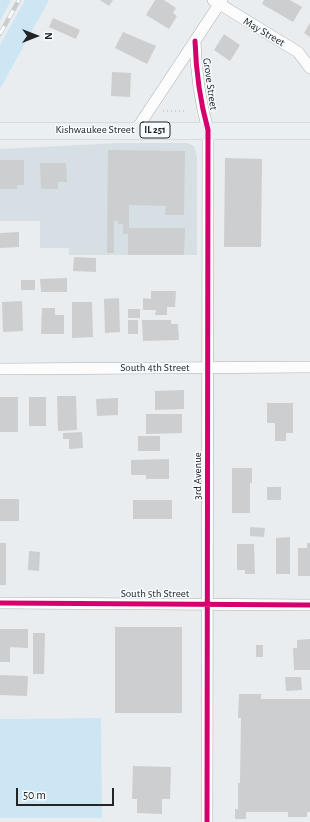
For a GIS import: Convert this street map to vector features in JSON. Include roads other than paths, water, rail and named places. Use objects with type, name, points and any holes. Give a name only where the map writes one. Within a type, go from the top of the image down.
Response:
[{"type":"main road","name":"Kishwaukee Street","points":[[0,131],[310,131]]},
{"type":"street","name":"Grove Street","points":[[136,130],[195,41],[219,1]]},
{"type":"street","name":"May Street","points":[[219,1],[298,52],[310,68]]},
{"type":"street","name":"Grove Street","points":[[195,41],[196,67],[202,109],[208,130]]},
{"type":"street","name":"3rd Avenue","points":[[207,822],[208,130]]},
{"type":"street","name":"South 4th Street","points":[[0,368],[310,368]]},
{"type":"street","name":"South 5th Street","points":[[0,603],[310,605]]},
{"type":"railway","points":[[0,34],[19,0]]}]
